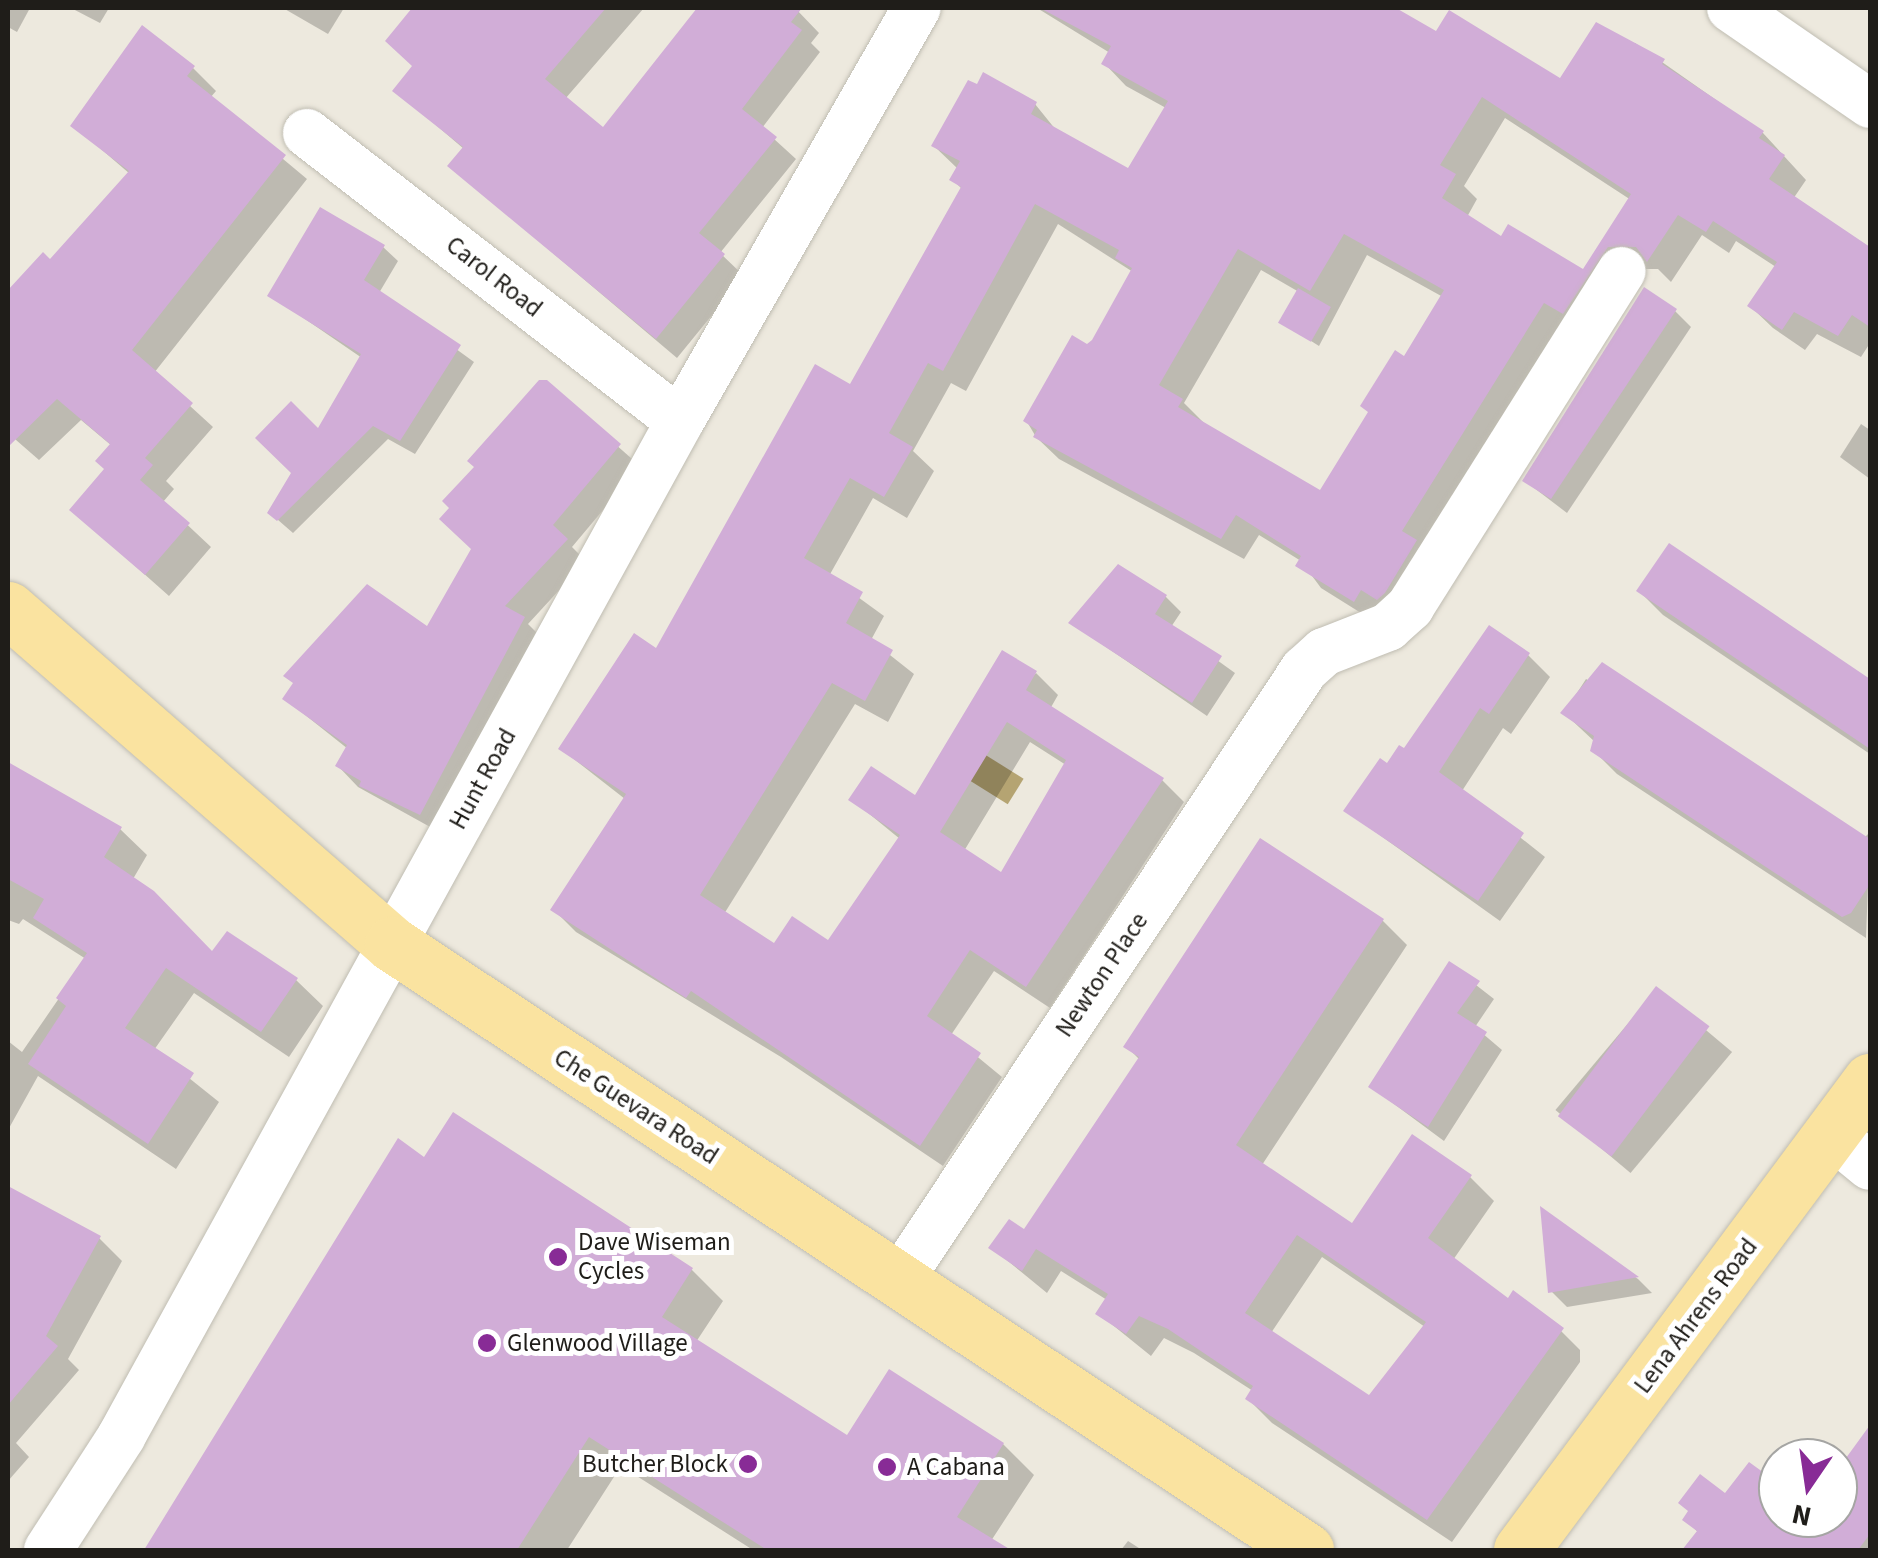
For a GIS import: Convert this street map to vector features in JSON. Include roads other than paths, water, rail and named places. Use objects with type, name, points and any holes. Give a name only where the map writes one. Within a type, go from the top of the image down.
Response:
[{"type":"main road","name":"Che Guevara Road","points":[[8,609],[392,944],[1306,1550]]},
{"type":"main road","name":"Lena Ahrens Road","points":[[1521,1550],[1850,1150],[1870,1081]]},
{"type":"street","name":"Hunt Road","points":[[48,1550],[121,1437],[680,421],[917,8]]},
{"type":"street","points":[[1731,8],[1870,104]]},
{"type":"street","name":"Carol Road","points":[[308,133],[680,421]]},
{"type":"street","name":"Newton Place","points":[[900,1279],[1304,670],[1324,652],[1388,628],[1410,607],[1622,271]]},
{"type":"place","name":"Dave Wiseman Cycles","points":[[558,1257]]},
{"type":"place","name":"Glenwood Village","points":[[487,1343]]},
{"type":"place","name":"Butcher Block","points":[[748,1464]]},
{"type":"place","name":"A Cabana","points":[[887,1467]]}]
